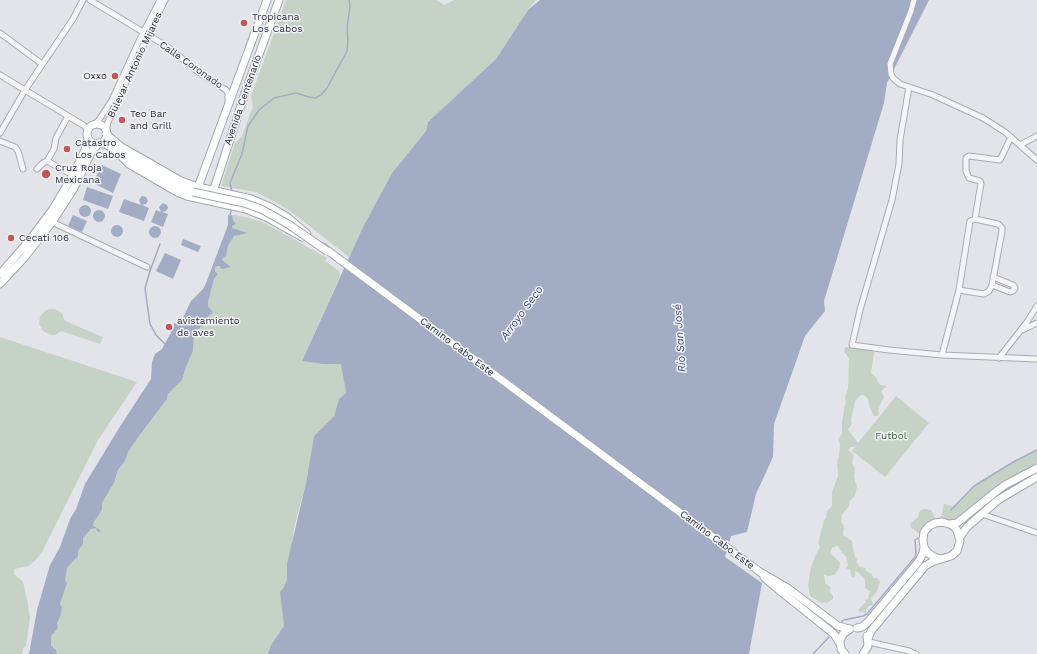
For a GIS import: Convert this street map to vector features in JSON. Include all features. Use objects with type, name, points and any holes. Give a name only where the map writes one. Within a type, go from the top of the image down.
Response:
[{"type":"main road","name":"Avenida Centenario","points":[[195,192],[267,0]]},
{"type":"main road","name":"Avenida Centenario","points":[[210,201],[246,90],[279,0]]},
{"type":"main road","points":[[0,274],[38,230],[70,186],[92,151],[105,139],[106,133],[102,125],[91,127],[87,134],[88,139],[85,150],[72,175],[70,186],[52,222],[24,258],[0,284]]},
{"type":"main road","name":"Camino Cabo Este","points":[[106,133],[116,147]]},
{"type":"main road","points":[[88,139],[93,143],[99,143]]},
{"type":"main road","name":"Camino Cabo Este","points":[[99,143],[116,147],[173,184],[195,192],[244,203],[261,209],[288,224],[327,250],[760,572],[779,590],[834,634],[845,654]]},
{"type":"main road","points":[[116,147],[129,164],[177,192],[213,190],[252,199],[276,210],[327,250]]},
{"type":"main road","points":[[116,147],[177,180],[210,201],[241,207],[259,214],[327,250]]},
{"type":"main road","points":[[840,644],[841,636],[849,629],[862,627],[868,622],[919,561],[924,547],[923,536],[929,526],[938,522],[956,524],[992,494],[1037,468]]},
{"type":"main road","points":[[960,537],[965,530],[998,500],[1037,477]]},
{"type":"main road","points":[[863,654],[867,649],[871,631],[925,566],[932,562],[951,556],[957,551],[960,545],[960,537],[957,530],[950,524]]},
{"type":"main road","points":[[924,547],[930,555],[941,559]]},
{"type":"main road","name":"Camino Cabo Este","points":[[760,572],[789,589],[838,626],[844,629],[849,629]]},
{"type":"main road","points":[[857,628],[865,634],[868,641]]},
{"type":"street","points":[[0,133],[24,90],[73,19],[83,0]]},
{"type":"street","name":"Calle Coronado","points":[[90,0],[168,47],[197,71],[226,90],[228,93],[228,98],[224,118]]},
{"type":"street","name":"Bulevar Antonio Mijares","points":[[106,133],[108,121],[160,0]]},
{"type":"street","name":"Bulevar Antonio Mijares","points":[[91,127],[99,120],[112,100],[165,0]]},
{"type":"street","points":[[914,0],[890,64],[893,78],[900,84],[933,95],[983,118],[1011,137],[1037,160]]},
{"type":"street","points":[[0,33],[42,64]]},
{"type":"street","points":[[0,75],[68,116],[91,127]]},
{"type":"street","points":[[909,87],[900,140],[899,164],[892,200],[860,310],[852,344],[888,350],[999,358],[1037,359]]},
{"type":"street","points":[[37,168],[47,161],[54,149],[56,138],[68,116]]},
{"type":"street","points":[[1020,145],[1037,136]]},
{"type":"street","points":[[975,219],[981,183],[980,181],[969,178],[966,171],[966,158],[969,156],[1000,160],[1011,137]]},
{"type":"street","points":[[0,141],[15,147],[18,151],[23,169]]},
{"type":"street","points":[[47,161],[72,175]]},
{"type":"street","points":[[942,354],[959,290],[970,221],[975,219],[998,224],[1002,228],[992,285],[984,294],[959,290]]},
{"type":"street","points":[[52,222],[147,266]]},
{"type":"street","points":[[992,285],[1010,292],[1015,288],[1013,285],[994,277]]},
{"type":"street","points":[[999,358],[1021,330],[1037,306]]},
{"type":"street","points":[[1021,330],[1037,323]]},
{"type":"street","points":[[982,514],[1037,533]]},
{"type":"street","points":[[868,641],[916,654]]},
{"type":"green space","points":[[286,0],[436,0],[444,5],[454,0],[536,0],[496,59],[428,122],[426,131],[392,173],[349,257],[290,211],[277,203],[256,192],[221,186],[235,143],[242,136],[253,106],[251,96]]},
{"type":"green space","points":[[232,215],[260,221],[281,232],[327,258],[325,261],[339,271],[340,276],[302,361],[322,364],[342,364],[346,393],[339,399],[334,416],[314,436],[306,483],[295,524],[292,543],[293,654],[57,654],[56,650],[51,645],[51,635],[57,628],[57,623],[60,617],[60,604],[67,583],[65,580],[67,568],[77,556],[78,551],[83,544],[83,538],[91,529],[96,527],[93,525],[102,510],[102,503],[114,483],[118,470],[125,461],[128,452],[167,399],[168,394],[182,380],[193,351],[194,337],[205,320],[213,312],[208,306],[208,302],[214,279],[218,274],[215,271],[215,267],[231,267],[222,260],[226,257],[228,246],[234,236],[247,233],[232,228]]},
{"type":"green space","points":[[55,309],[62,313],[65,321],[103,337],[100,344],[61,331],[55,335],[51,335],[43,331],[39,324],[40,316],[46,310]]},
{"type":"green space","points":[[0,337],[137,382],[98,440],[42,552],[35,561],[28,566],[14,569],[14,574],[23,582],[30,618],[26,646],[23,648],[22,654],[0,654]]},
{"type":"green space","name":"Futbol","points":[[845,347],[874,351],[871,373],[876,377],[880,385],[886,386],[881,391],[884,397],[878,411],[879,415],[877,416],[874,416],[868,399],[864,395],[861,395],[855,401],[851,420],[852,423],[848,430],[858,443],[896,396],[929,423],[885,477],[852,451],[855,447],[851,447],[848,450],[854,455],[852,463],[855,469],[854,478],[857,486],[855,496],[850,501],[848,508],[842,514],[841,522],[844,526],[843,535],[852,541],[855,557],[858,558],[856,562],[860,567],[865,568],[866,571],[872,574],[873,578],[878,578],[880,582],[877,591],[871,598],[873,605],[869,606],[866,613],[858,610],[866,602],[870,591],[865,588],[865,580],[859,573],[855,571],[855,576],[852,578],[850,570],[846,568],[848,565],[846,556],[842,553],[838,546],[832,548],[831,552],[840,563],[839,569],[834,575],[828,576],[824,574],[825,583],[831,589],[829,590],[833,596],[833,599],[827,603],[822,603],[810,596],[808,585],[811,567],[820,547],[818,543],[824,520],[826,518],[827,511],[832,506],[832,492],[838,476],[837,461],[839,457],[840,444],[838,439],[842,434],[842,422],[846,403],[845,397],[848,389],[849,359],[844,351]]},
{"type":"green space","points":[[1037,450],[1037,465],[959,519],[953,521],[941,518],[944,504],[955,507],[974,486],[1015,461]]},
{"type":"green space","points":[[920,510],[931,510],[935,518],[927,523],[920,534],[910,527],[911,523],[918,517]]},
{"type":"water","points":[[540,0],[929,0],[887,83],[884,103],[824,301],[825,311],[805,336],[774,424],[773,457],[756,494],[747,532],[731,536],[725,557],[762,583],[749,654],[268,654],[271,645],[284,626],[280,592],[287,579],[287,564],[306,483],[314,436],[334,416],[339,399],[346,393],[341,364],[322,364],[302,361],[362,229],[392,173],[426,131],[428,122],[496,59],[528,10]]},
{"type":"water","points":[[102,165],[121,174],[113,193],[93,183]]},
{"type":"water","points":[[87,187],[113,196],[108,209],[83,200]]},
{"type":"water","points":[[142,196],[146,197],[148,201],[146,204],[142,205],[149,208],[144,221],[119,212],[124,199],[141,205],[139,200]]},
{"type":"water","points":[[163,203],[167,205],[168,208],[166,211],[162,212],[168,214],[163,227],[151,222],[156,210],[161,212],[159,207]]},
{"type":"water","points":[[83,205],[87,205],[91,211],[87,217],[83,217],[79,213],[79,209]]},
{"type":"water","points":[[97,210],[101,210],[105,216],[101,222],[97,222],[93,218],[93,214]]},
{"type":"water","points":[[73,215],[87,221],[82,232],[68,226]]},
{"type":"water","points":[[228,215],[232,215],[236,224],[232,226],[232,228],[248,233],[234,236],[228,246],[226,257],[222,260],[231,267],[222,269],[219,266],[215,267],[215,271],[218,274],[214,279],[208,302],[208,306],[213,312],[205,320],[194,337],[193,351],[182,380],[168,394],[167,399],[139,436],[128,452],[125,461],[118,470],[114,483],[102,503],[102,510],[93,525],[101,531],[98,532],[96,528],[91,529],[83,538],[83,544],[78,551],[78,556],[67,568],[65,580],[67,583],[60,604],[62,608],[57,623],[58,628],[51,636],[51,645],[56,650],[57,654],[29,654],[37,610],[50,565],[60,547],[85,484],[151,379],[152,362],[155,354],[162,349],[174,327],[174,323],[179,324],[181,322],[191,301],[203,289],[228,225]]},
{"type":"water","points":[[115,225],[119,225],[123,231],[119,237],[115,237],[111,233],[111,229]]},
{"type":"water","points":[[153,226],[157,226],[161,232],[157,238],[153,238],[149,234],[149,230]]},
{"type":"water","points":[[183,239],[201,246],[198,252],[181,245]]},
{"type":"water","points":[[165,253],[181,260],[173,279],[156,271]]},
{"type":"waterway","points":[[232,192],[230,183],[242,154],[248,126],[259,110],[274,98],[296,93],[315,98],[321,95],[327,88],[347,51],[347,28],[350,6],[349,0]]},
{"type":"waterway","points":[[230,215],[232,208]]},
{"type":"waterway","points":[[160,244],[145,288],[150,324],[156,335],[165,344]]},
{"type":"waterway","points":[[951,510],[974,486],[1015,461],[1037,450]]},
{"type":"waterway","points":[[840,623],[844,620],[867,614],[915,557],[915,540],[918,538]]},
{"type":"waterway","points":[[813,654],[829,637]]},
{"type":"place","name":"Tropicana Los Cabos","points":[[244,23]]},
{"type":"place","name":"Oxxo","points":[[115,76]]},
{"type":"place","name":"Teo Bar and Grill","points":[[122,120]]},
{"type":"place","name":"Catastro Los Cabos","points":[[67,149]]},
{"type":"place","name":"Cruz Roja Mexicana","points":[[46,174]]},
{"type":"place","name":"Cecati 106","points":[[11,238]]},
{"type":"place","name":"avistamiento de aves","points":[[169,327]]},
{"type":"water label","name":"Arroyo Seco","points":[[522,313]]},
{"type":"water label","name":"Río San José","points":[[680,338]]}]
